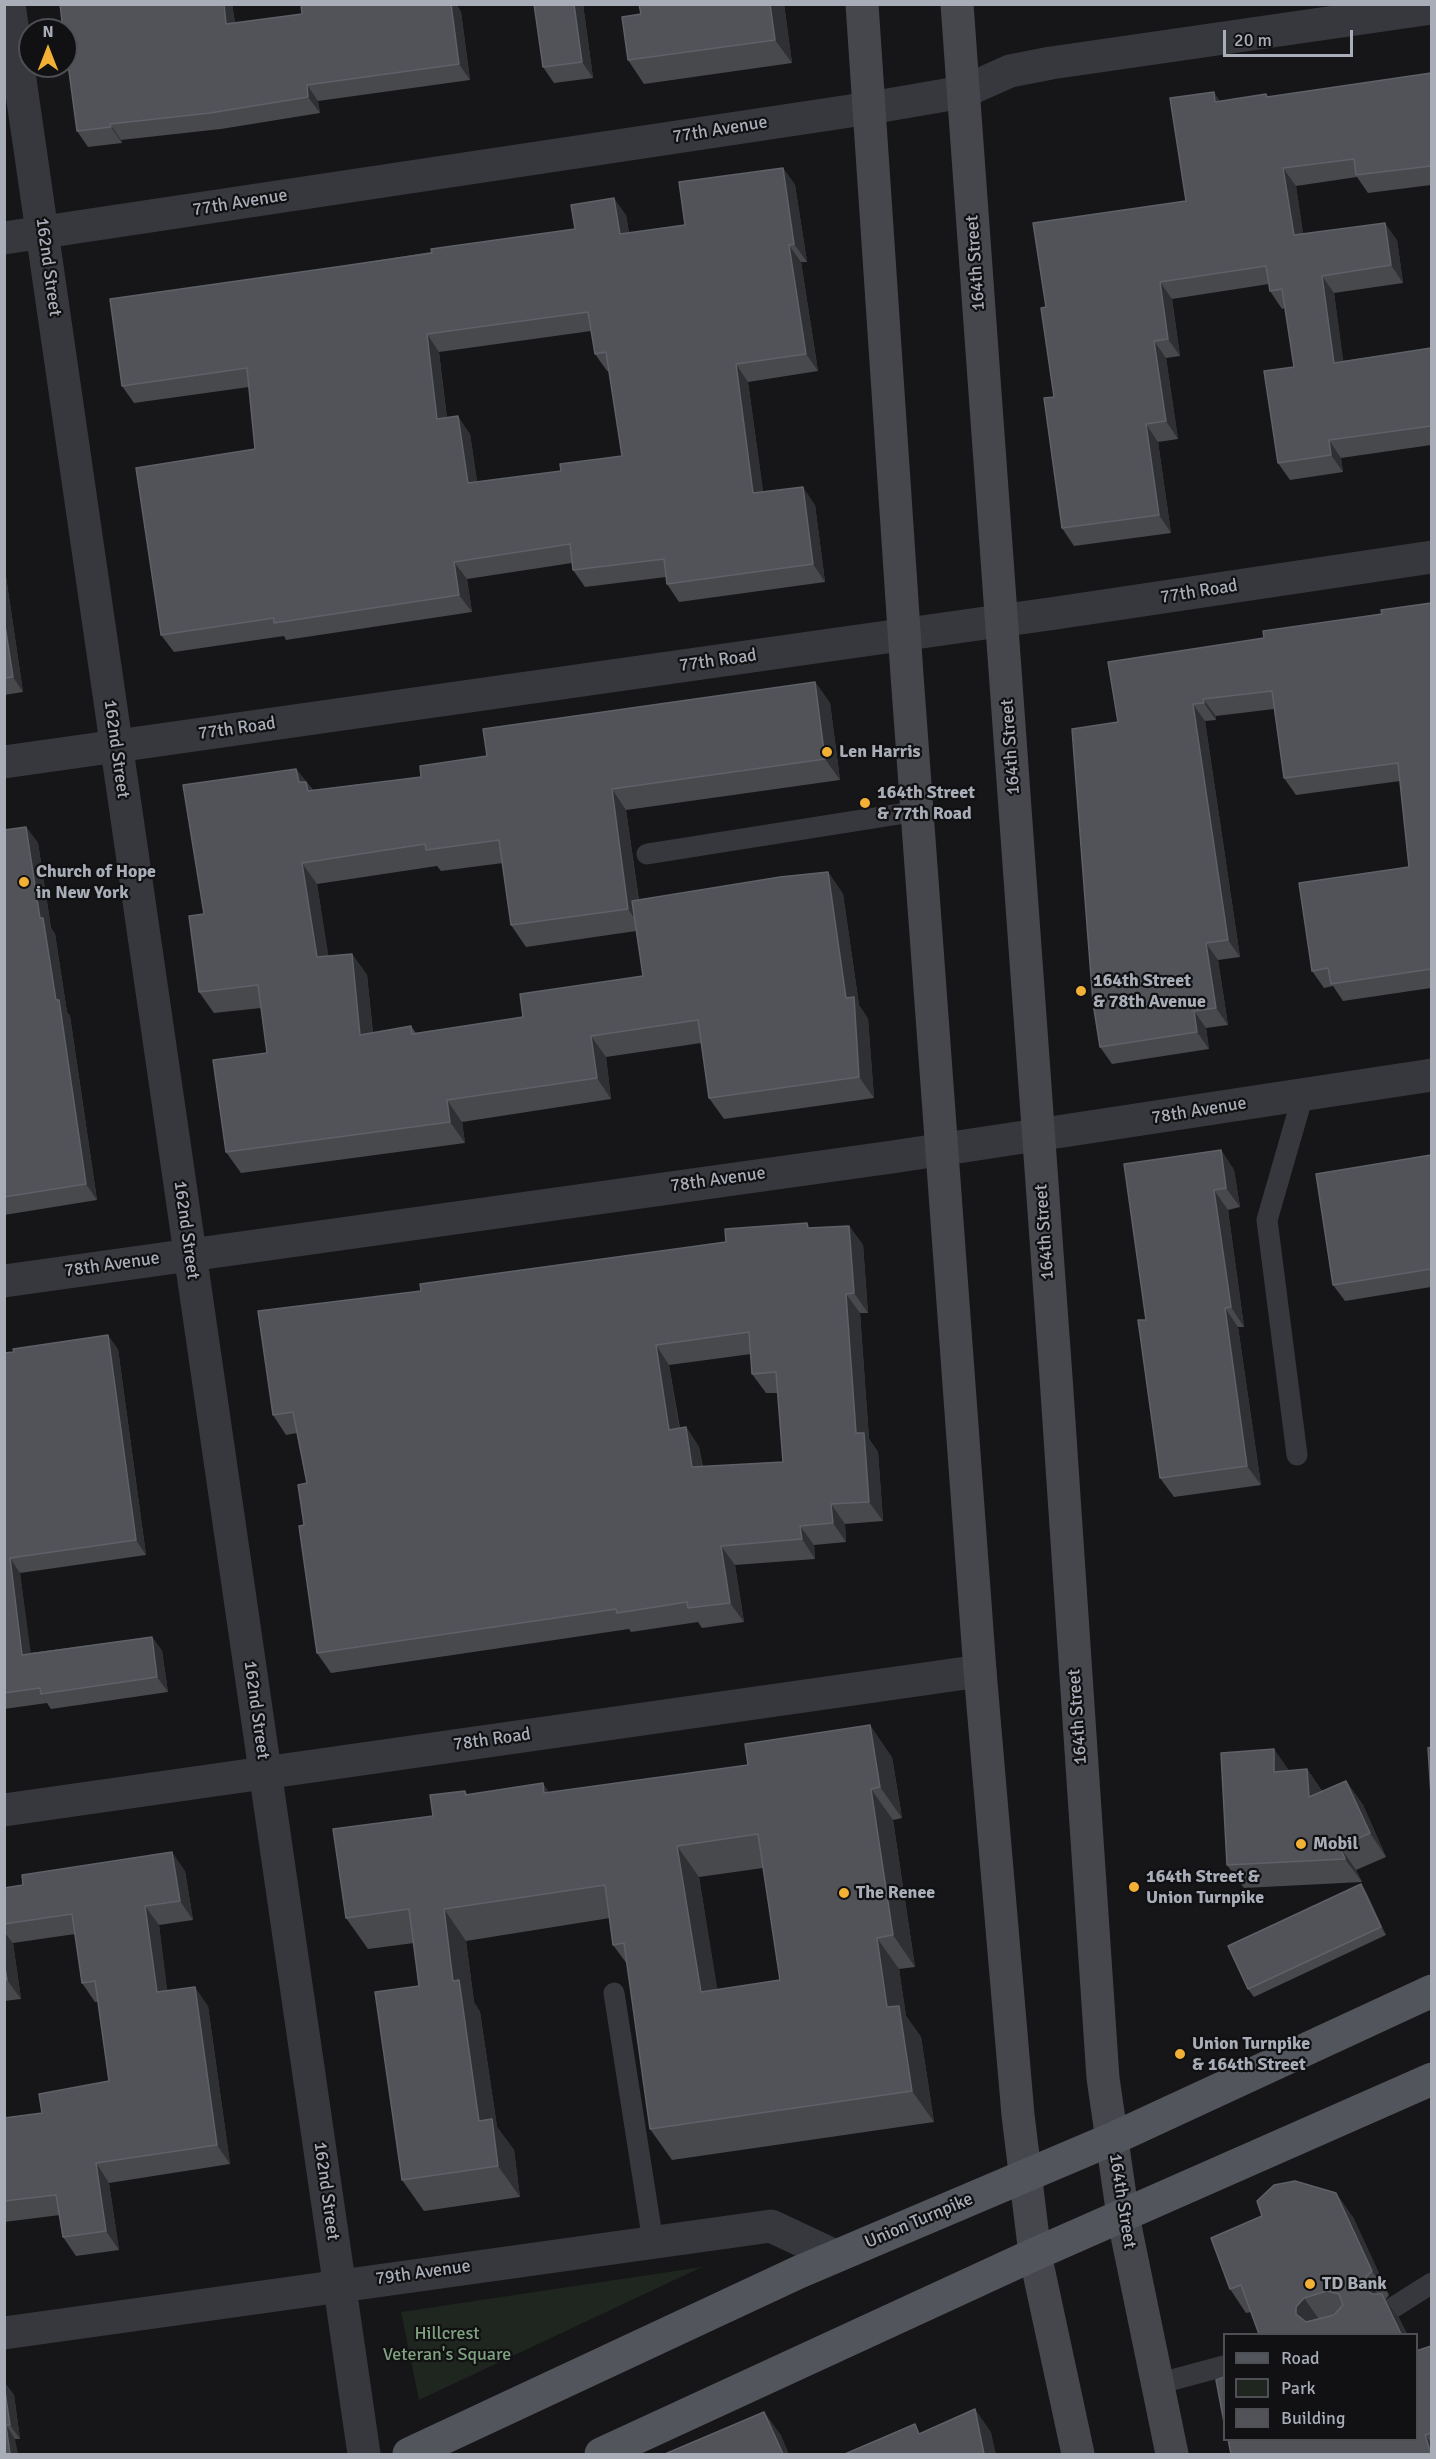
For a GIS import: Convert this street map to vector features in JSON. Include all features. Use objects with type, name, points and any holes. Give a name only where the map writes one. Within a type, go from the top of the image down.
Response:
[{"type":"main road","name":"Union Turnpike","points":[[409,2454],[835,2256],[1112,2139],[1431,1991]]},
{"type":"main road","points":[[601,2454],[1035,2254],[1431,2079]]},
{"type":"street","name":"162nd Street","points":[[9,4],[364,2454]]},
{"type":"street","points":[[862,4],[904,635],[980,1671],[1024,2177],[1035,2254],[1078,2454]]},
{"type":"street","name":"164th Street","points":[[957,4],[1003,620],[1103,2078],[1123,2216],[1172,2454]]},
{"type":"street","name":"77th Avenue","points":[[4,238],[870,108],[963,92],[1010,71],[1051,63],[1431,8]]},
{"type":"street","name":"77th Road","points":[[4,762],[904,635],[1431,557]]},
{"type":"street","name":"78th Avenue","points":[[4,1281],[942,1149],[1431,1076]]},
{"type":"street","name":"78th Road","points":[[4,1809],[980,1671]]},
{"type":"street","name":"79th Avenue","points":[[4,2333],[771,2226],[835,2256]]},
{"type":"lane","points":[[647,854],[918,812]]},
{"type":"lane","points":[[1297,1455],[1268,1220],[1303,1095]]},
{"type":"lane","points":[[614,1993],[653,2242]]},
{"type":"lane","points":[[1394,2307],[1431,2283]]},
{"type":"lane","points":[[1157,2384],[1223,2366]]},
{"type":"green space","name":"Hillcrest Veteran's Square","points":[[702,2267],[419,2400],[401,2312]]},
{"type":"building","points":[[60,4],[224,4],[226,24],[302,14],[301,4],[451,4],[459,64],[307,85],[308,97],[210,113],[110,124],[111,127],[77,131],[70,78],[78,78],[78,18],[62,18]]},
{"type":"building","points":[[534,4],[574,4],[582,62],[543,67]]},
{"type":"building","points":[[639,4],[770,4],[775,40],[628,60],[622,17],[641,14]]},
{"type":"building","points":[[1431,73],[1431,166],[1356,175],[1354,159],[1283,168],[1294,235],[1385,223],[1391,265],[1322,276],[1334,363],[1431,348],[1431,426],[1329,440],[1331,455],[1278,463],[1264,371],[1294,367],[1282,289],[1270,291],[1266,266],[1160,282],[1168,339],[1154,341],[1166,421],[1146,424],[1159,515],[1062,528],[1044,398],[1054,397],[1041,308],[1046,307],[1033,223],[1186,201],[1170,98],[1214,92],[1215,102],[1266,94],[1267,97]]},
{"type":"building","points":[[783,168],[794,244],[789,245],[806,354],[736,364],[753,493],[803,487],[813,564],[667,584],[664,559],[573,570],[570,544],[454,562],[459,595],[274,623],[274,618],[161,635],[136,468],[255,449],[247,368],[122,386],[110,299],[432,253],[431,249],[575,229],[571,205],[614,198],[620,234],[685,225],[679,182]],"holes":[[[588,312],[595,354],[606,352],[622,456],[560,464],[561,471],[468,483],[458,416],[437,419],[427,334]]]},
{"type":"building","points":[[1431,603],[1431,969],[1331,984],[1328,968],[1312,971],[1299,883],[1409,867],[1398,763],[1284,778],[1272,691],[1203,699],[1204,703],[1193,704],[1228,940],[1206,943],[1216,1008],[1194,1011],[1197,1032],[1100,1047],[1093,1003],[1072,729],[1118,722],[1108,662],[1264,638],[1263,631],[1382,614],[1381,610]]},
{"type":"building","points":[[4,619],[13,677],[4,678]]},
{"type":"building","points":[[815,682],[825,759],[612,789],[628,909],[511,925],[499,840],[426,850],[425,844],[302,863],[317,957],[352,954],[360,1035],[411,1026],[412,1034],[523,1017],[520,994],[643,976],[632,901],[780,877],[828,872],[846,998],[854,997],[859,1077],[709,1098],[698,1020],[591,1036],[597,1078],[447,1100],[450,1122],[226,1152],[213,1060],[267,1053],[258,985],[199,992],[189,916],[204,914],[183,785],[296,769],[299,782],[306,782],[308,791],[421,777],[420,766],[487,756],[483,729]]},
{"type":"building","points":[[26,827],[40,918],[43,918],[56,1000],[59,1000],[86,1184],[4,1197],[4,830]]},
{"type":"building","points":[[1221,1150],[1226,1188],[1214,1190],[1231,1307],[1225,1308],[1247,1466],[1160,1478],[1138,1320],[1146,1320],[1124,1164]]},
{"type":"building","points":[[1431,1155],[1431,1269],[1333,1285],[1316,1174]]},
{"type":"building","points":[[807,1223],[808,1228],[849,1226],[854,1293],[846,1294],[856,1433],[864,1433],[869,1502],[831,1504],[833,1523],[800,1526],[802,1539],[721,1546],[730,1603],[688,1608],[687,1602],[617,1613],[616,1609],[317,1653],[299,1526],[304,1525],[298,1485],[307,1483],[293,1412],[273,1415],[258,1311],[421,1291],[420,1284],[726,1242],[725,1229]],"holes":[[[749,1332],[752,1374],[776,1372],[783,1462],[692,1467],[686,1427],[669,1430],[656,1345]]]},
{"type":"building","points":[[108,1335],[136,1540],[10,1558],[22,1655],[152,1637],[157,1677],[41,1694],[40,1688],[4,1693],[4,1353],[14,1352],[13,1349]]},
{"type":"building","points":[[870,1725],[880,1787],[871,1789],[893,1935],[877,1938],[887,2007],[899,2006],[912,2091],[650,2129],[624,1943],[613,1945],[605,1885],[444,1909],[453,1981],[459,1980],[479,2121],[492,2119],[498,2166],[402,2180],[375,1992],[419,1986],[409,1909],[346,1918],[333,1829],[433,1816],[430,1795],[465,1791],[465,1795],[543,1783],[544,1793],[748,1765],[745,1744]],"holes":[[[758,1834],[780,1980],[701,1992],[677,1846]]]},
{"type":"building","points":[[1431,1747],[1431,1795],[1428,1748]]},
{"type":"building","points":[[1274,1749],[1274,1772],[1307,1769],[1309,1797],[1346,1781],[1370,1833],[1340,1847],[1345,1859],[1227,1865],[1221,1753]]},
{"type":"building","points":[[172,1852],[180,1901],[145,1906],[157,1992],[195,1987],[217,2145],[96,2163],[106,2231],[63,2237],[56,2195],[4,2201],[4,2118],[42,2113],[39,2094],[109,2081],[95,1981],[82,1983],[72,1914],[4,1924],[4,1888],[23,1885],[22,1875]]},
{"type":"building","points":[[1361,1884],[1381,1927],[1248,1989],[1228,1946]]},
{"type":"building","points":[[4,1961],[7,1980],[4,1981]]},
{"type":"building","name":"TD Bank","points":[[1295,2181],[1336,2193],[1372,2271],[1366,2277],[1366,2289],[1372,2294],[1382,2294],[1401,2333],[1259,2333],[1241,2285],[1230,2289],[1211,2238],[1262,2216],[1257,2201],[1274,2185]],"holes":[[[1327,2291],[1339,2294],[1343,2305],[1334,2315],[1306,2322],[1296,2314],[1296,2307],[1304,2298]]]},
{"type":"building","points":[[1431,2346],[1431,2433],[1425,2435],[1431,2454],[1231,2454],[1228,2441],[1418,2441],[1418,2350]]},
{"type":"building","points":[[1223,2377],[1223,2417],[1216,2380]]},
{"type":"building","points":[[4,2385],[10,2425],[6,2425],[10,2454],[4,2454]]},
{"type":"building","points":[[975,2409],[984,2454],[845,2454],[915,2424],[919,2434]]},
{"type":"building","points":[[764,2412],[783,2454],[665,2454]]},
{"type":"place","name":"Len Harris","points":[[827,752]]},
{"type":"place","name":"164th Street & 77th Road","points":[[865,803]]},
{"type":"place","name":"Church of Hope in New York","points":[[24,882]]},
{"type":"place","name":"164th Street & 78th Avenue","points":[[1081,991]]},
{"type":"place","name":"Mobil","points":[[1301,1844]]},
{"type":"place","name":"164th Street & Union Turnpike","points":[[1134,1887]]},
{"type":"place","name":"The Renee","points":[[844,1893]]},
{"type":"place","name":"Union Turnpike & 164th Street","points":[[1180,2054]]},
{"type":"place","name":"TD Bank","points":[[1310,2284]]}]
